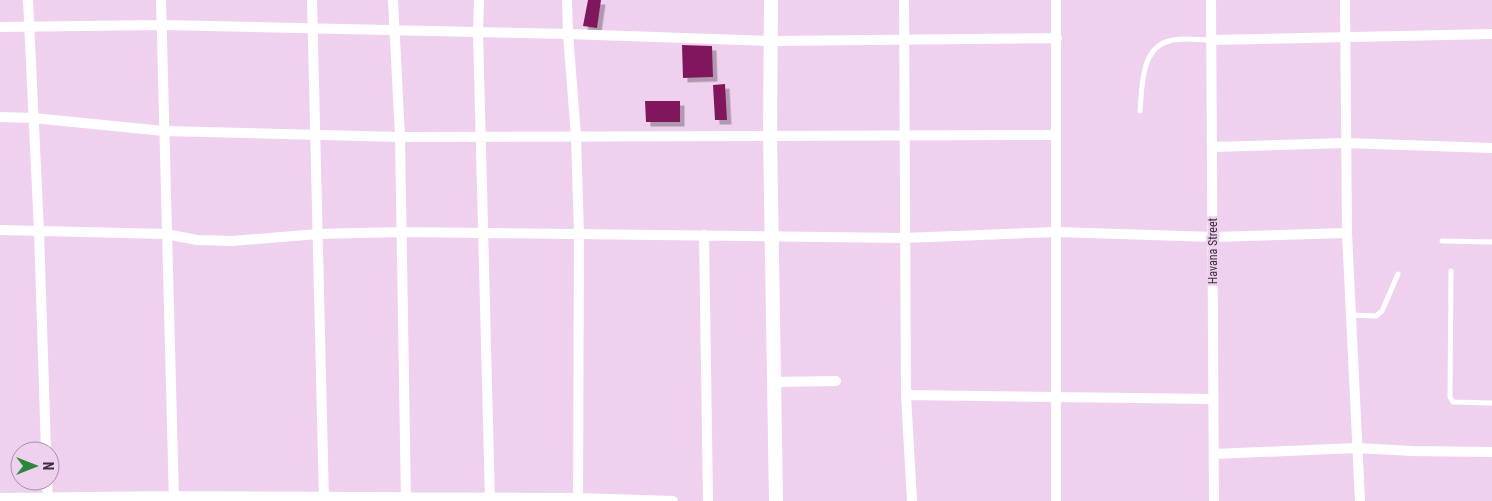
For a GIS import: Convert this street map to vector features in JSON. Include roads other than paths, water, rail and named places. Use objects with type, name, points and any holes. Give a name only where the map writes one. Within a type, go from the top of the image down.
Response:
[{"type":"street","points":[[28,0],[39,231],[46,441]]},
{"type":"street","points":[[161,0],[174,498]]},
{"type":"street","points":[[312,0],[324,499]]},
{"type":"street","points":[[394,0],[400,138],[406,499]]},
{"type":"street","points":[[479,0],[478,32],[490,500]]},
{"type":"street","points":[[567,0],[576,136],[579,234],[578,500]]},
{"type":"street","points":[[771,0],[770,136],[776,501]]},
{"type":"street","points":[[904,0],[906,395],[912,501]]},
{"type":"street","points":[[1056,0],[1056,501]]},
{"type":"street","name":"Havana Street","points":[[1211,0],[1214,237],[1212,399],[1214,501]]},
{"type":"street","points":[[1345,0],[1347,233],[1360,501]]},
{"type":"street","points":[[0,28],[162,25],[568,34],[771,41],[1057,38]]},
{"type":"street","points":[[1211,40],[1492,34]]},
{"type":"street","points":[[0,117],[33,118],[164,131],[400,138],[1056,135]]},
{"type":"street","points":[[1212,147],[1345,143],[1492,148]]},
{"type":"street","points":[[0,230],[166,234],[197,240],[232,241],[318,234],[401,232],[904,238],[1056,232],[1214,237],[1347,233]]},
{"type":"street","points":[[704,235],[708,501]]},
{"type":"street","points":[[774,382],[836,381]]},
{"type":"street","points":[[906,395],[1212,399]]},
{"type":"street","points":[[1214,454],[1357,448],[1492,452]]},
{"type":"street","points":[[0,498],[673,501]]},
{"type":"lane","points":[[1140,110],[1144,72],[1154,48],[1169,40],[1211,40]]},
{"type":"lane","points":[[1442,241],[1492,242]]},
{"type":"lane","points":[[1451,271],[1450,397],[1453,402],[1492,403]]},
{"type":"lane","points":[[1351,315],[1376,316],[1382,312],[1398,274]]}]
